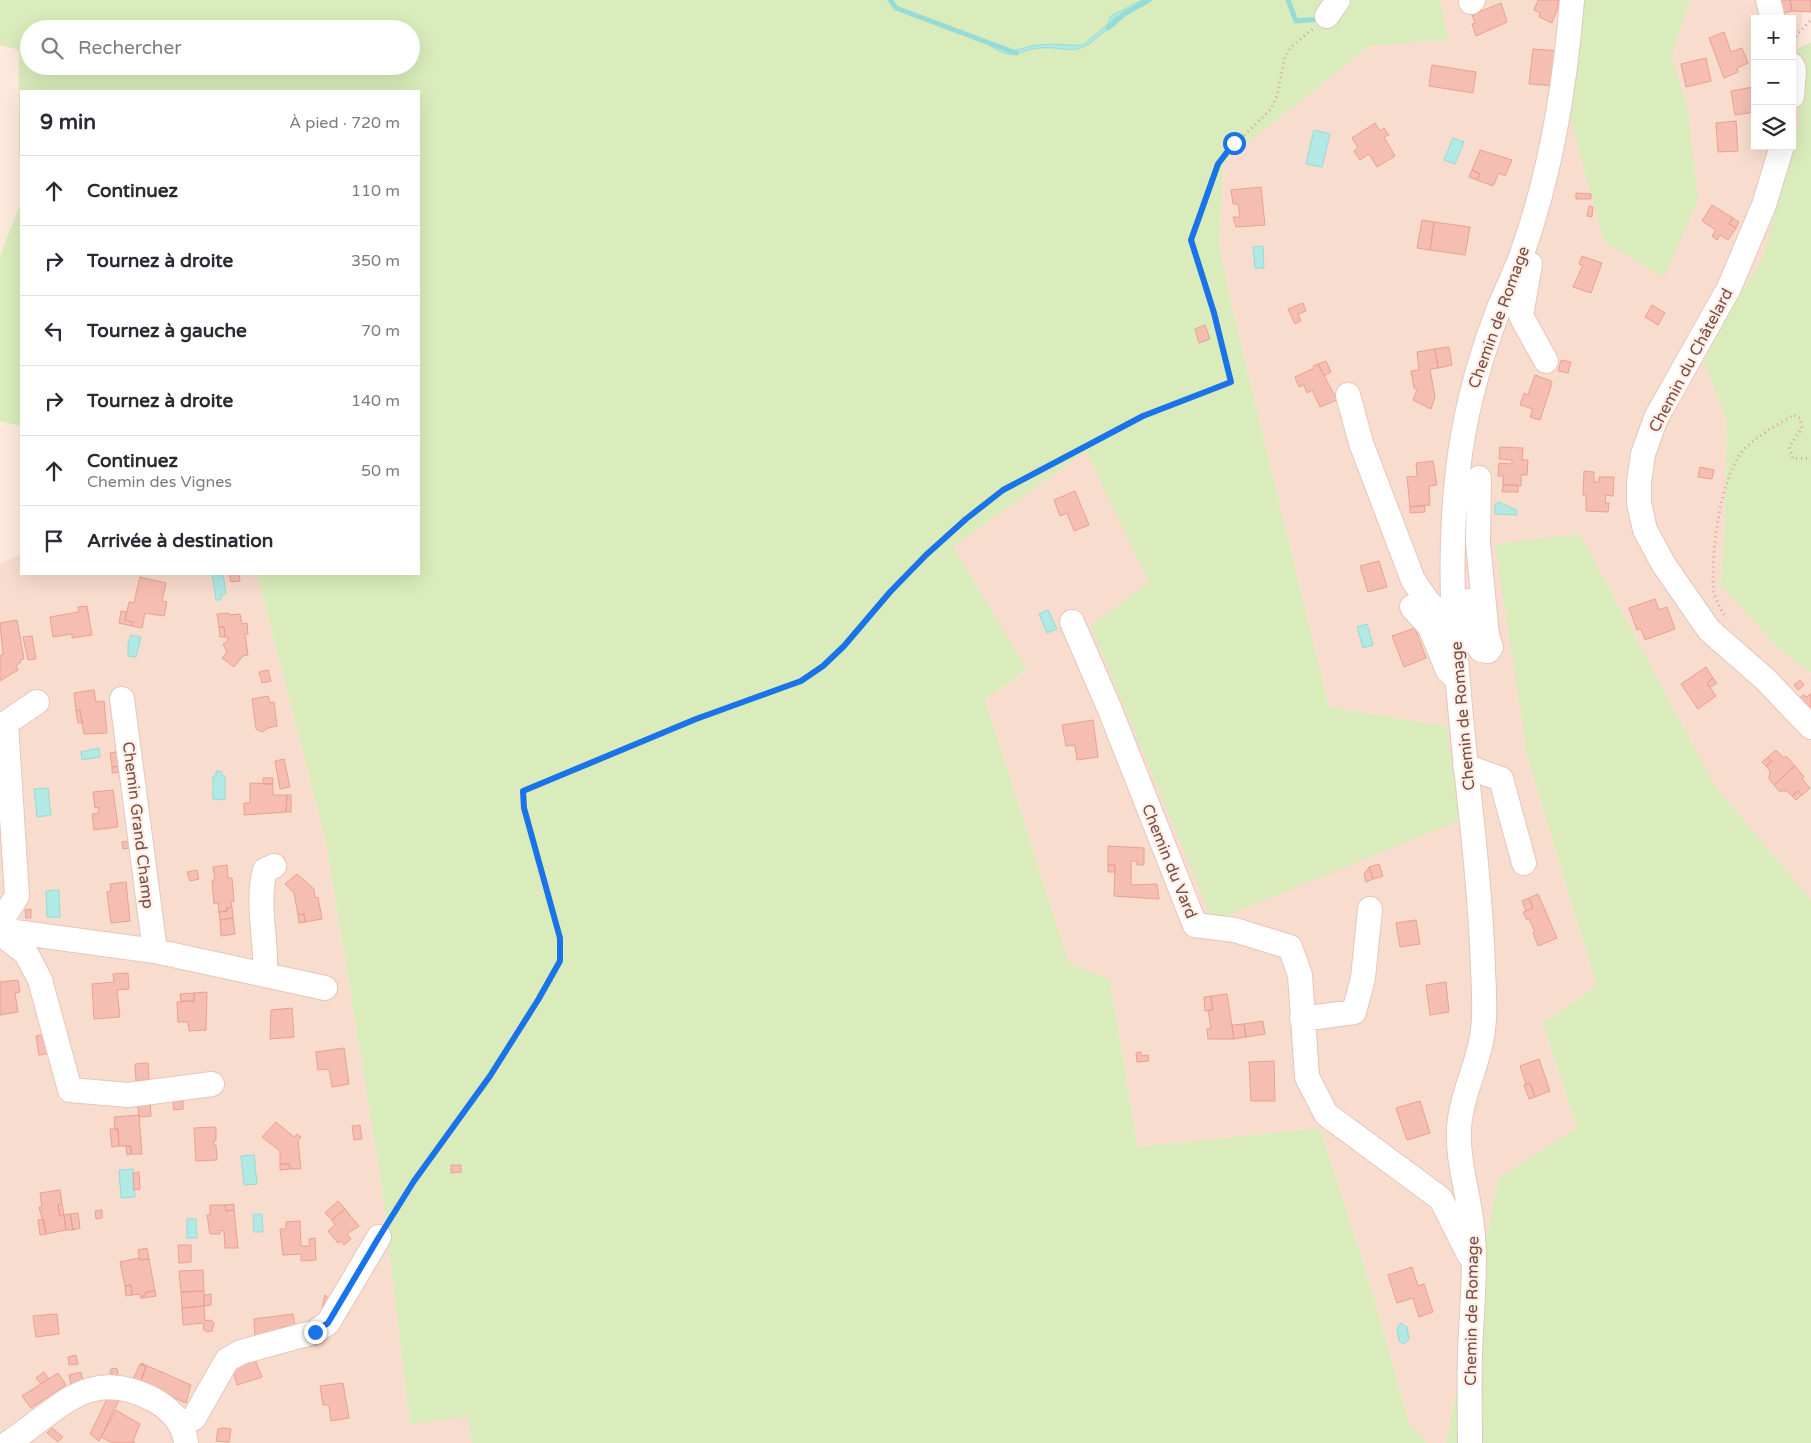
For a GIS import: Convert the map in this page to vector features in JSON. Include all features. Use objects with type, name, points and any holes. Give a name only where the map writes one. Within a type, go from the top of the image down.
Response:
[{"type":"street","name":"Chemin de Romage","points":[[1470,1443],[1473,1234],[1459,1145],[1459,1124],[1482,1036],[1484,975],[1475,849],[1465,766],[1454,613],[1453,528],[1458,468],[1472,389],[1497,312],[1520,259],[1541,189],[1559,118],[1572,0]]},
{"type":"street","points":[[1768,0],[1771,15]]},
{"type":"street","name":"Chemin du Châtelard","points":[[1781,150],[1764,205],[1729,288],[1656,418],[1643,454],[1638,482],[1639,503],[1645,530],[1664,565],[1709,630],[1764,680],[1811,727]]},
{"type":"street","points":[[1520,259],[1530,264],[1521,316],[1546,361]]},
{"type":"street","points":[[1348,395],[1361,443],[1413,580],[1428,602],[1440,614],[1446,616],[1454,613],[1458,602],[1468,601],[1473,610],[1477,644],[1481,650],[1488,651],[1491,647],[1487,636],[1478,543],[1479,478]]},
{"type":"street","points":[[1412,607],[1430,627],[1448,671],[1459,680]]},
{"type":"street","name":"Chemin du Vard","points":[[1072,622],[1110,710],[1196,925],[1236,930],[1290,947],[1300,975],[1307,1077],[1326,1114],[1442,1199],[1474,1266]]},
{"type":"street","name":"Chemin Grand Champ","points":[[122,699],[155,950]]},
{"type":"street","points":[[0,923],[17,896],[6,723],[37,702]]},
{"type":"street","points":[[1465,766],[1501,779],[1524,863]]},
{"type":"street","points":[[265,974],[266,953],[261,887],[265,870],[274,866]]},
{"type":"street","points":[[1302,1020],[1354,1012],[1363,978],[1370,908]]},
{"type":"street","points":[[0,931],[155,950],[324,988]]},
{"type":"street","points":[[0,931],[26,953],[40,980],[70,1090],[128,1095],[212,1084]]},
{"type":"street","points":[[8,1443],[75,1395],[90,1388],[107,1386],[134,1391],[150,1398],[168,1410],[183,1434],[227,1360],[241,1352],[315,1332],[328,1323],[379,1237]]},
{"type":"path","points":[[379,1237],[414,1181],[490,1076],[543,993],[560,961],[560,938],[524,808],[523,791],[678,726],[801,681],[823,666],[844,646],[907,573],[966,519],[1003,490],[1143,416],[1231,382],[1214,313],[1191,240],[1224,154],[1271,109],[1277,96],[1285,57],[1290,47],[1333,8]]},
{"type":"path","points":[[1796,36],[1811,20]]},
{"type":"path","points":[[1726,621],[1712,589],[1715,571],[1712,547],[1721,508],[1733,470],[1742,453],[1772,428],[1794,415],[1800,418],[1802,428],[1789,447],[1793,459],[1811,458]]},
{"type":"shaded area","points":[[1440,0],[1805,0],[1797,49],[1799,121],[1796,132],[1796,15],[1751,15],[1751,150],[1791,150],[1762,260],[1700,355],[1727,421],[1724,543],[1720,584],[1779,649],[1811,673],[1811,900],[1715,786],[1580,534],[1528,759],[1597,986],[1543,1023],[1577,1127],[1498,1179],[1446,1443],[1427,1443],[1409,1424],[1376,1304],[1320,1128],[1138,1147],[1110,980],[1069,963],[985,700],[1027,670],[953,547],[1086,450],[1149,582],[1213,921],[1446,726],[1329,707],[1232,307],[1219,244],[1224,162],[1369,46],[1447,40]]},
{"type":"shaded area","points":[[20,554],[20,575],[257,575],[326,842],[380,1175],[410,1423],[469,1416],[472,1443],[0,1443],[0,564]]},
{"type":"green space","points":[[0,0],[1440,0],[1448,40],[1369,46],[1224,162],[1219,244],[1232,307],[1329,707],[1446,726],[1463,819],[1213,921],[1091,626],[1149,582],[1086,451],[953,547],[1027,669],[985,700],[1069,963],[1110,980],[1138,1147],[1320,1128],[1376,1304],[1409,1424],[1427,1443],[472,1443],[468,1417],[410,1424],[380,1175],[326,842],[257,575],[420,575],[420,90],[20,90],[20,156],[19,50],[0,45]]},
{"type":"green space","points":[[1577,0],[1690,0],[1671,58],[1687,104],[1698,200],[1664,277],[1604,242],[1567,106]]},
{"type":"green space","points":[[1811,42],[1811,673],[1779,649],[1720,584],[1724,543],[1727,421],[1700,354],[1762,260],[1791,150],[1796,150],[1796,132],[1799,121],[1797,49]]},
{"type":"green space","points":[[20,205],[20,426],[0,421],[0,256]]},
{"type":"green space","points":[[1580,534],[1715,786],[1811,900],[1811,1443],[1446,1443],[1498,1179],[1577,1127],[1543,1023],[1597,986],[1528,759],[1495,544]]},
{"type":"water","points":[[1142,0],[1149,0],[1113,19],[1111,25],[1106,30],[1084,47],[1077,49],[1040,48],[1011,54],[989,45],[990,43],[1010,51],[1045,44],[1083,45],[1108,24],[1111,16]]},
{"type":"water","points":[[1314,130],[1330,134],[1322,167],[1306,164]]},
{"type":"water","points":[[1453,138],[1464,142],[1455,164],[1444,160]]},
{"type":"water","points":[[1263,246],[1264,268],[1255,268],[1253,247]]},
{"type":"water","points":[[1498,502],[1517,510],[1517,515],[1495,514],[1495,504]]},
{"type":"water","points":[[212,575],[223,575],[226,594],[221,595],[221,600],[216,600]]},
{"type":"water","points":[[1048,610],[1057,629],[1047,633],[1039,614]]},
{"type":"water","points":[[1367,624],[1373,645],[1363,648],[1357,627]]},
{"type":"water","points":[[131,635],[141,637],[136,657],[128,656],[128,643]]},
{"type":"water","points":[[99,748],[100,757],[82,760],[81,752]]},
{"type":"water","points":[[216,771],[222,772],[222,776],[225,776],[225,800],[213,799],[213,776],[216,776]]},
{"type":"water","points":[[48,788],[51,815],[37,817],[34,789]]},
{"type":"water","points":[[59,890],[60,917],[47,917],[46,891]]},
{"type":"water","points":[[254,1155],[257,1184],[244,1185],[241,1156]]},
{"type":"water","points":[[133,1169],[135,1197],[121,1198],[119,1170]]},
{"type":"water","points":[[253,1214],[262,1214],[263,1232],[254,1232]]},
{"type":"water","points":[[187,1219],[196,1219],[197,1238],[187,1238]]},
{"type":"water","points":[[1401,1323],[1407,1327],[1409,1339],[1404,1344],[1399,1341],[1397,1328]]},
{"type":"building","points":[[1538,0],[1564,0],[1558,1],[1558,7],[1552,23],[1539,17],[1540,13],[1534,10]]},
{"type":"building","points":[[1773,0],[1790,0],[1792,11],[1777,14]]},
{"type":"building","points":[[1790,0],[1811,0],[1811,12],[1792,11]]},
{"type":"building","points":[[1501,3],[1507,22],[1476,36],[1472,24],[1475,23],[1472,15]]},
{"type":"building","points":[[1724,32],[1731,52],[1742,48],[1748,63],[1737,68],[1738,72],[1724,78],[1709,38]]},
{"type":"building","points":[[1533,49],[1560,51],[1556,86],[1529,84]]},
{"type":"building","points":[[1706,58],[1711,81],[1686,87],[1681,64]]},
{"type":"building","points":[[1432,65],[1476,72],[1473,93],[1429,86]]},
{"type":"building","points":[[1751,87],[1751,113],[1735,115],[1731,91]]},
{"type":"building","points":[[1736,121],[1738,151],[1718,152],[1716,123]]},
{"type":"building","points":[[1375,123],[1380,131],[1384,128],[1389,135],[1384,137],[1395,156],[1377,167],[1369,154],[1360,160],[1354,151],[1358,148],[1352,138]]},
{"type":"building","points":[[1480,150],[1512,160],[1505,176],[1499,173],[1493,186],[1477,180],[1480,174],[1472,170]]},
{"type":"building","points":[[1472,170],[1480,174],[1477,180],[1469,177]]},
{"type":"building","points":[[1261,187],[1265,225],[1236,227],[1233,217],[1240,217],[1238,204],[1233,204],[1231,190]]},
{"type":"building","points":[[1576,193],[1591,194],[1591,199],[1576,199]]},
{"type":"building","points":[[1712,205],[1733,218],[1729,224],[1736,228],[1728,240],[1720,235],[1717,240],[1712,236],[1716,230],[1702,221]]},
{"type":"building","points":[[1589,206],[1593,207],[1592,217],[1587,216]]},
{"type":"building","points":[[1733,218],[1739,222],[1736,228],[1729,224]]},
{"type":"building","points":[[1422,220],[1434,222],[1430,250],[1417,248]]},
{"type":"building","points":[[1434,222],[1470,227],[1465,255],[1430,250]]},
{"type":"building","points":[[1582,256],[1602,263],[1591,293],[1573,287],[1583,265],[1579,264]]},
{"type":"building","points":[[1303,303],[1306,311],[1298,314],[1301,321],[1295,324],[1288,309]]},
{"type":"building","points":[[1652,305],[1665,313],[1658,325],[1645,317]]},
{"type":"building","points":[[1205,325],[1210,339],[1199,343],[1195,329]]},
{"type":"building","points":[[1449,347],[1452,365],[1438,368],[1435,349]]},
{"type":"building","points":[[1435,349],[1438,368],[1430,369],[1435,397],[1431,409],[1413,400],[1417,390],[1414,388],[1411,371],[1419,370],[1417,352]]},
{"type":"building","points":[[1561,360],[1571,362],[1568,373],[1558,371]]},
{"type":"building","points":[[1326,361],[1331,372],[1324,376],[1318,364]]},
{"type":"building","points":[[1318,364],[1337,400],[1320,407],[1312,390],[1307,393],[1304,385],[1299,387],[1295,377],[1314,368],[1313,366]]},
{"type":"building","points":[[1535,375],[1552,383],[1540,420],[1530,417],[1533,409],[1520,405],[1524,393],[1528,395]]},
{"type":"building","points":[[1500,447],[1523,448],[1522,460],[1528,460],[1527,475],[1521,475],[1521,486],[1503,485],[1503,476],[1498,476],[1499,463],[1512,464],[1512,460],[1499,459]]},
{"type":"building","points":[[1433,461],[1437,485],[1429,486],[1430,505],[1410,507],[1407,477],[1417,476],[1416,463]]},
{"type":"building","points":[[1700,467],[1714,470],[1712,479],[1698,477]]},
{"type":"building","points":[[1584,471],[1594,472],[1594,482],[1599,482],[1599,477],[1614,477],[1613,496],[1606,495],[1605,503],[1609,503],[1608,512],[1586,511],[1586,495],[1583,495]]},
{"type":"building","points":[[1503,485],[1518,485],[1518,492],[1502,492]]},
{"type":"building","points":[[1075,491],[1089,525],[1074,531],[1067,513],[1060,516],[1054,500]]},
{"type":"building","points":[[1424,505],[1425,512],[1410,513],[1410,507]]},
{"type":"building","points":[[1379,561],[1387,587],[1368,592],[1360,566]]},
{"type":"building","points":[[229,575],[239,575],[240,581],[231,582]]},
{"type":"building","points":[[140,577],[166,583],[162,601],[167,602],[164,616],[145,613],[142,628],[132,626],[133,622],[125,620],[129,602],[134,603]]},
{"type":"building","points":[[1655,599],[1659,610],[1667,607],[1675,629],[1645,640],[1641,629],[1637,630],[1629,608]]},
{"type":"building","points":[[87,606],[92,635],[72,638],[72,634],[53,637],[50,617],[79,612],[78,607]]},
{"type":"building","points":[[121,611],[127,612],[125,620],[133,622],[132,626],[119,623]]},
{"type":"building","points":[[229,613],[229,615],[240,614],[242,624],[247,623],[248,634],[245,634],[248,655],[243,656],[234,667],[222,658],[227,652],[223,644],[228,641],[228,637],[225,637],[224,627],[219,627],[217,614]]},
{"type":"building","points":[[17,620],[24,659],[20,660],[21,662],[16,666],[18,670],[0,681],[0,656],[3,654],[0,623]]},
{"type":"building","points":[[219,627],[224,627],[225,637],[220,637]]},
{"type":"building","points":[[1415,628],[1426,658],[1404,667],[1392,636]]},
{"type":"building","points":[[32,636],[36,659],[28,660],[23,637]]},
{"type":"building","points":[[1706,667],[1713,678],[1707,683],[1716,696],[1698,709],[1681,684]]},
{"type":"building","points":[[268,670],[271,681],[262,683],[259,672]]},
{"type":"building","points":[[1713,678],[1717,683],[1711,687],[1707,683]]},
{"type":"building","points":[[1800,680],[1804,685],[1798,690],[1794,685]]},
{"type":"building","points":[[94,690],[96,702],[104,701],[107,733],[84,734],[80,710],[76,711],[74,693]]},
{"type":"building","points":[[1811,693],[1811,716],[1796,702],[1803,695],[1807,697]]},
{"type":"building","points":[[268,696],[270,703],[274,702],[277,726],[262,732],[256,729],[252,699]]},
{"type":"building","points":[[80,710],[82,723],[78,723],[76,711]]},
{"type":"building","points":[[1093,720],[1098,757],[1077,760],[1075,745],[1066,746],[1062,725]]},
{"type":"building","points":[[1776,750],[1784,758],[1786,756],[1795,766],[1774,785],[1769,779],[1770,771],[1766,766],[1772,761],[1768,757]]},
{"type":"building","points":[[120,751],[122,766],[112,767],[110,753]]},
{"type":"building","points":[[1768,757],[1772,761],[1766,766],[1762,762]]},
{"type":"building","points":[[284,759],[290,787],[280,789],[275,761]]},
{"type":"building","points":[[122,766],[123,772],[112,773],[112,767]]},
{"type":"building","points":[[1795,766],[1804,777],[1802,779],[1810,788],[1802,795],[1798,791],[1792,796],[1787,791],[1779,791],[1774,785]]},
{"type":"building","points":[[263,778],[273,778],[273,784],[263,784]]},
{"type":"building","points":[[250,783],[273,784],[273,795],[287,795],[286,812],[244,815],[244,803],[250,803]]},
{"type":"building","points":[[113,790],[118,827],[94,830],[92,814],[99,813],[98,807],[95,808],[93,792]]},
{"type":"building","points":[[1798,791],[1802,795],[1796,800],[1792,796]]},
{"type":"building","points":[[287,795],[291,795],[291,812],[286,812]]},
{"type":"building","points":[[129,841],[130,848],[123,849],[122,842]]},
{"type":"building","points":[[1108,846],[1144,848],[1144,865],[1137,865],[1137,861],[1131,861],[1131,885],[1157,884],[1159,899],[1114,896],[1115,865],[1108,865]]},
{"type":"building","points":[[1379,864],[1383,876],[1373,879],[1369,867]]},
{"type":"building","points":[[227,865],[228,878],[232,878],[234,901],[231,902],[232,907],[227,908],[227,911],[219,912],[218,903],[214,904],[212,880],[215,880],[213,867]]},
{"type":"building","points":[[1108,865],[1115,865],[1115,872],[1108,872]]},
{"type":"building","points":[[1369,867],[1373,879],[1366,882],[1364,874]]},
{"type":"building","points":[[197,870],[199,879],[190,881],[187,872]]},
{"type":"building","points":[[297,874],[314,889],[315,898],[318,897],[322,919],[305,922],[304,914],[298,915],[294,893],[285,884]]},
{"type":"building","points":[[126,882],[130,921],[111,923],[107,892],[111,891],[110,884]]},
{"type":"building","points":[[1538,894],[1557,938],[1538,946],[1533,933],[1535,932],[1529,919],[1527,920],[1523,912],[1533,908],[1529,898]]},
{"type":"building","points":[[1529,898],[1533,908],[1526,911],[1522,901]]},
{"type":"building","points":[[232,907],[233,918],[220,920],[219,912],[227,911],[227,908]]},
{"type":"building","points":[[31,909],[31,918],[26,918],[25,910]]},
{"type":"building","points":[[304,914],[305,922],[299,923],[298,915]]},
{"type":"building","points":[[233,918],[235,934],[221,936],[220,920]]},
{"type":"building","points":[[1416,920],[1420,944],[1400,947],[1396,923]]},
{"type":"building","points":[[128,973],[129,989],[117,990],[120,1017],[94,1019],[92,984],[114,982],[113,974]]},
{"type":"building","points":[[18,980],[20,992],[15,993],[18,1012],[0,1015],[0,982]]},
{"type":"building","points":[[1446,982],[1449,1012],[1430,1015],[1426,985]]},
{"type":"building","points":[[207,992],[206,1030],[189,1031],[188,1022],[178,1022],[177,1002],[194,1001],[194,993]]},
{"type":"building","points":[[194,993],[194,1001],[181,1001],[180,994]]},
{"type":"building","points":[[1227,994],[1234,1039],[1208,1039],[1207,1029],[1211,1028],[1208,1010],[1213,1010],[1211,996]]},
{"type":"building","points":[[1211,996],[1213,1010],[1205,1011],[1204,997]]},
{"type":"building","points":[[292,1008],[294,1037],[270,1039],[271,1010]]},
{"type":"building","points":[[1263,1021],[1265,1034],[1246,1037],[1244,1024]]},
{"type":"building","points":[[1244,1024],[1246,1037],[1234,1039],[1232,1025]]},
{"type":"building","points":[[48,1034],[50,1053],[39,1055],[36,1036]]},
{"type":"building","points":[[344,1048],[349,1084],[332,1087],[329,1069],[318,1070],[316,1052]]},
{"type":"building","points":[[1141,1052],[1141,1056],[1148,1055],[1149,1061],[1137,1062],[1136,1053]]},
{"type":"building","points":[[1539,1059],[1550,1091],[1535,1097],[1530,1083],[1526,1084],[1520,1066]]},
{"type":"building","points":[[1274,1061],[1275,1101],[1251,1101],[1249,1062]]},
{"type":"building","points":[[148,1063],[149,1079],[136,1081],[135,1064]]},
{"type":"building","points":[[1530,1083],[1535,1097],[1529,1099],[1524,1085]]},
{"type":"building","points":[[150,1100],[151,1116],[139,1117],[137,1101]]},
{"type":"building","points":[[183,1101],[183,1109],[174,1110],[173,1102]]},
{"type":"building","points":[[1420,1101],[1430,1133],[1407,1140],[1396,1108]]},
{"type":"building","points":[[139,1115],[142,1154],[131,1154],[131,1146],[119,1146],[118,1129],[115,1129],[114,1117]]},
{"type":"building","points":[[276,1122],[294,1137],[297,1134],[301,1137],[298,1141],[301,1169],[290,1169],[289,1164],[280,1164],[280,1151],[262,1137]]},
{"type":"building","points":[[360,1125],[362,1139],[354,1140],[352,1126]]},
{"type":"building","points":[[216,1127],[216,1141],[213,1141],[214,1145],[216,1145],[217,1160],[196,1161],[194,1128]]},
{"type":"building","points":[[110,1129],[118,1129],[119,1146],[112,1147]]},
{"type":"building","points":[[126,1146],[131,1146],[131,1154],[127,1155]]},
{"type":"building","points":[[280,1164],[289,1164],[290,1169],[280,1170]]},
{"type":"building","points":[[451,1165],[461,1165],[461,1172],[451,1173]]},
{"type":"building","points":[[139,1172],[140,1189],[134,1190],[133,1173]]},
{"type":"building","points":[[60,1190],[62,1204],[58,1205],[60,1216],[64,1215],[66,1230],[46,1234],[39,1207],[42,1207],[40,1193]]},
{"type":"building","points":[[338,1201],[345,1209],[332,1220],[325,1213]]},
{"type":"building","points":[[62,1204],[64,1215],[60,1216],[58,1205]]},
{"type":"building","points":[[234,1204],[234,1210],[226,1211],[225,1205]]},
{"type":"building","points":[[210,1205],[225,1205],[226,1211],[234,1210],[238,1248],[225,1248],[224,1231],[220,1230],[220,1234],[210,1234],[207,1215],[210,1215]]},
{"type":"building","points":[[345,1209],[359,1226],[347,1234],[351,1239],[344,1245],[341,1241],[338,1243],[328,1231],[335,1225],[332,1220]]},
{"type":"building","points":[[102,1210],[102,1218],[96,1219],[95,1211]]},
{"type":"building","points":[[78,1213],[80,1228],[73,1230],[70,1214]]},
{"type":"building","points":[[70,1214],[73,1230],[66,1230],[64,1215]]},
{"type":"building","points":[[44,1219],[46,1234],[40,1235],[38,1220]]},
{"type":"building","points":[[300,1221],[301,1246],[310,1246],[309,1239],[315,1238],[316,1260],[301,1261],[301,1254],[283,1255],[280,1229],[286,1229],[286,1222]]},
{"type":"building","points":[[178,1245],[191,1245],[191,1262],[179,1263]]},
{"type":"building","points":[[147,1248],[149,1259],[140,1260],[138,1250]]},
{"type":"building","points":[[139,1258],[140,1260],[149,1259],[155,1291],[146,1292],[141,1299],[140,1294],[132,1295],[131,1285],[125,1286],[120,1262]]},
{"type":"building","points":[[1412,1267],[1418,1286],[1424,1284],[1433,1312],[1419,1317],[1413,1298],[1397,1303],[1388,1275]]},
{"type":"building","points":[[203,1270],[204,1291],[181,1292],[179,1271]]},
{"type":"building","points":[[131,1285],[132,1295],[126,1296],[125,1286]]},
{"type":"building","points":[[155,1291],[156,1296],[143,1298],[146,1292]]},
{"type":"building","points":[[204,1291],[204,1306],[182,1308],[181,1292]]},
{"type":"building","points":[[211,1294],[211,1305],[204,1306],[204,1295]]},
{"type":"building","points":[[325,1295],[332,1301],[324,1311],[322,1308]]},
{"type":"building","points":[[204,1306],[205,1321],[211,1320],[214,1323],[212,1331],[207,1332],[204,1330],[203,1323],[183,1325],[182,1308]]},
{"type":"building","points":[[57,1314],[59,1334],[36,1337],[33,1316]]},
{"type":"building","points":[[293,1314],[295,1326],[281,1327],[281,1334],[255,1337],[254,1319]]},
{"type":"building","points":[[252,1352],[262,1377],[237,1385],[231,1363]]},
{"type":"building","points":[[76,1355],[78,1364],[69,1365],[68,1357]]},
{"type":"building","points":[[141,1363],[191,1385],[186,1403],[140,1383],[146,1367]]},
{"type":"building","points":[[140,1364],[146,1367],[140,1383],[133,1380]]},
{"type":"building","points":[[114,1368],[118,1372],[114,1376],[110,1372]]},
{"type":"building","points":[[44,1372],[49,1379],[41,1384],[36,1378]]},
{"type":"building","points":[[81,1372],[83,1382],[71,1384],[69,1375]]},
{"type":"building","points":[[58,1373],[66,1385],[31,1408],[22,1396]]},
{"type":"building","points":[[343,1383],[349,1418],[331,1421],[329,1405],[323,1405],[320,1386]]},
{"type":"building","points":[[110,1393],[121,1396],[99,1441],[90,1434]]},
{"type":"building","points":[[116,1410],[140,1424],[133,1441],[135,1443],[113,1443],[101,1437]]},
{"type":"building","points":[[52,1428],[63,1437],[58,1442],[47,1433]]},
{"type":"building","points":[[218,1429],[231,1429],[229,1442],[216,1441]]},
{"type":"waterway","points":[[890,0],[896,8],[1016,53]]},
{"type":"waterway","points":[[1108,28],[1124,14],[1149,0]]},
{"type":"waterway","points":[[1288,0],[1296,21],[1320,19]]},
{"type":"route","points":[[315,1332],[328,1323],[414,1181],[490,1076],[556,972],[560,961],[560,938],[524,808],[523,791],[650,737],[801,681],[823,666],[844,646],[907,573],[926,555],[966,519],[1003,490],[1143,416],[1231,382],[1214,313],[1191,240],[1193,230],[1208,197],[1218,164],[1234,143]]}]
